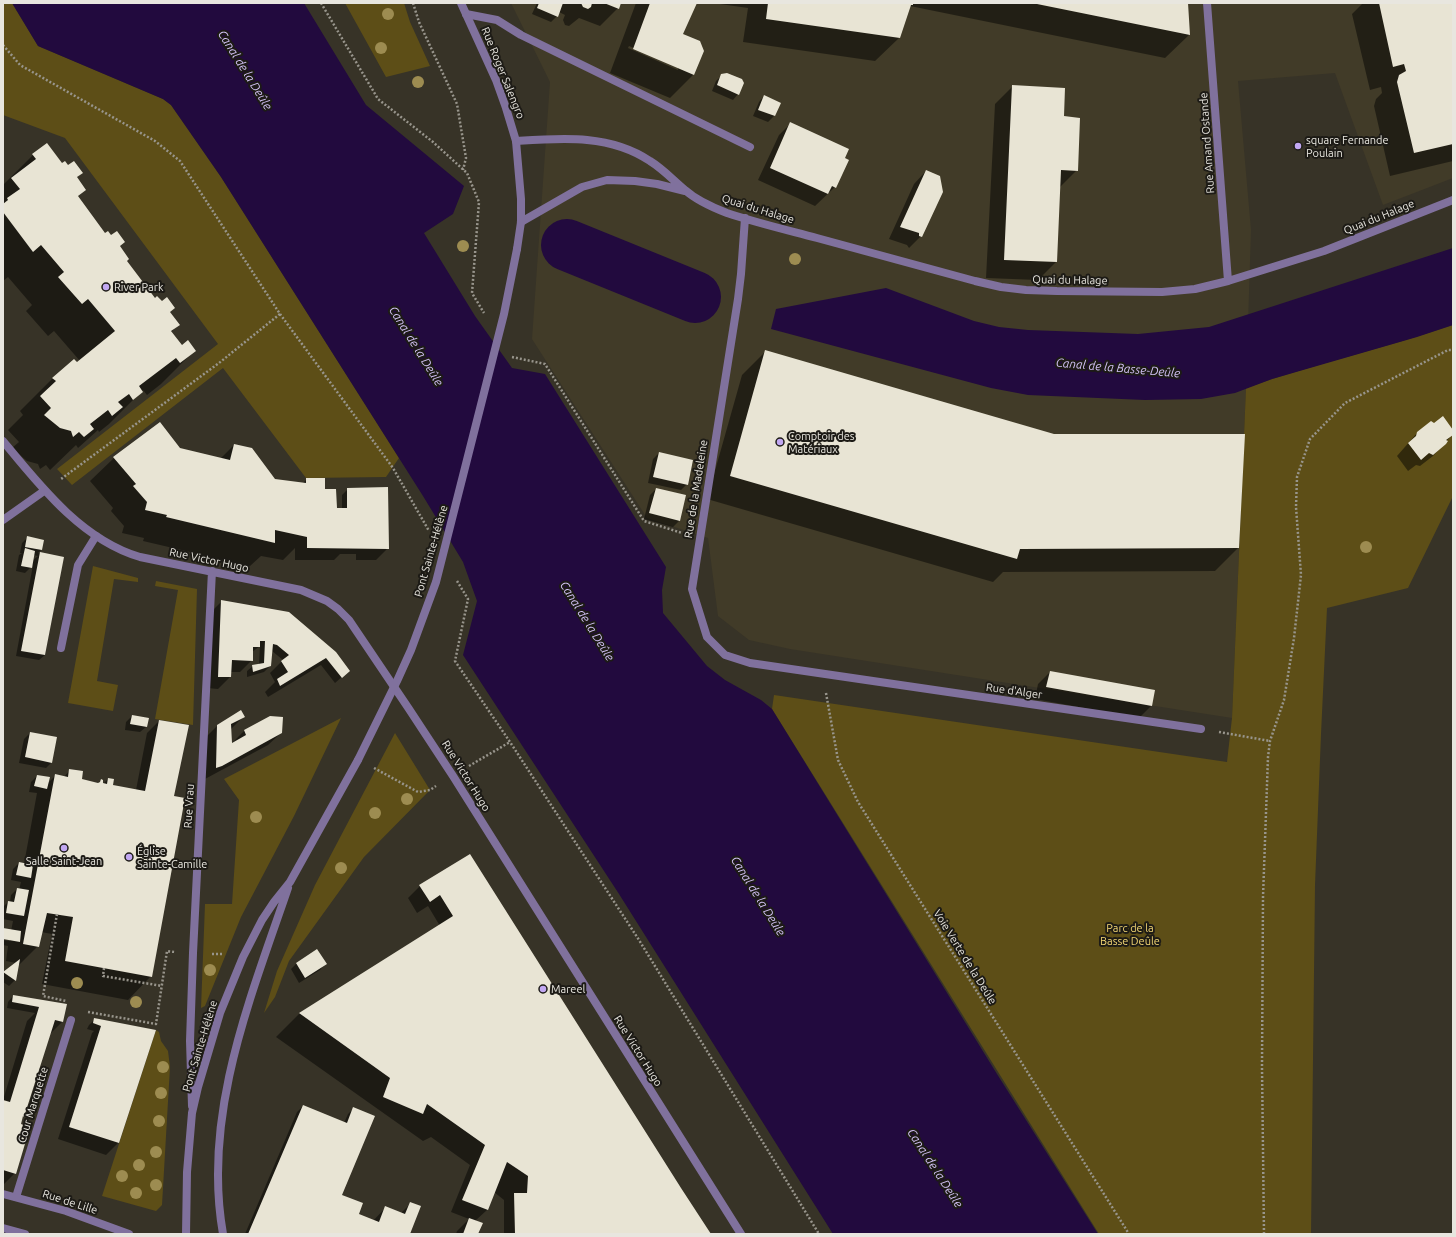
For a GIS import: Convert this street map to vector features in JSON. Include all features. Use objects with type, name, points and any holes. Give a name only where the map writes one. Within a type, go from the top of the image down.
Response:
[{"type":"street","name":"Rue Roger Salengro","points":[[461,3],[496,80],[516,141],[520,174],[521,222],[517,249]]},
{"type":"street","name":"Rue Amand Ostande","points":[[1208,3],[1228,282]]},
{"type":"street","points":[[466,14],[497,20],[521,35],[750,147]]},
{"type":"street","name":"Quai du Halage","points":[[516,141],[554,138],[581,139],[618,145],[650,160],[686,191],[716,208],[745,218],[975,281],[1001,287],[1026,290],[1162,292],[1195,289],[1228,282],[1324,251],[1453,200]]},
{"type":"street","name":"Quai du Halage","points":[[521,222],[582,187],[607,180],[635,180],[686,191]]},
{"type":"street","name":"Rue de la Madeleine","points":[[745,218],[739,293],[692,589],[708,637],[725,655],[750,663],[823,674]]},
{"type":"street","name":"Pont Sainte-Hélène","points":[[186,1234],[187,1178],[192,1113],[218,1019],[243,957],[262,920],[290,882],[358,760],[411,650],[436,582],[504,314],[517,249]]},
{"type":"street","name":"Rue Victor Hugo","points":[[3,441],[44,491],[96,536],[107,543],[129,553],[301,590],[326,601],[338,609],[349,620],[410,709],[741,1234]]},
{"type":"street","points":[[3,520],[44,491]]},
{"type":"street","points":[[61,648],[78,565],[96,536]]},
{"type":"street","name":"Rue Vrau","points":[[192,1113],[190,1041],[192,953],[212,572]]},
{"type":"street","name":"Rue d'Alger","points":[[823,674],[1201,730]]},
{"type":"street","name":"Pont Sainte-Hélène","points":[[223,1234],[219,1199],[218,1168],[221,1131],[227,1091],[241,1029],[290,882]]},
{"type":"street","name":"Cour Marquette","points":[[16,1197],[71,1020]]},
{"type":"street","name":"Rue de Lille","points":[[3,1194],[66,1211],[129,1234]]},
{"type":"street","points":[[3,1228],[26,1234]]},
{"type":"path","points":[[320,3],[378,99],[433,142],[467,173],[479,202],[472,293],[488,319]]},
{"type":"path","points":[[413,3],[419,22],[457,104],[466,158],[463,170]]},
{"type":"path","points":[[3,45],[20,65],[155,141],[180,161],[280,314],[393,468],[432,537]]},
{"type":"path","points":[[44,491],[219,363],[280,314]]},
{"type":"path","points":[[1264,1234],[1262,1067],[1263,905],[1268,757],[1270,741],[1284,700],[1294,638],[1301,575],[1296,507],[1298,477],[1310,439],[1345,403],[1448,350],[1453,350]]},
{"type":"path","points":[[508,351],[512,357],[545,364],[644,521],[700,540]]},
{"type":"path","points":[[456,578],[468,599],[455,661],[510,742],[639,940],[819,1234]]},
{"type":"path","name":"Voie Verte de la Deûle","points":[[823,674],[838,760],[858,802],[1130,1234]]},
{"type":"path","points":[[1201,730],[1270,741]]},
{"type":"path","points":[[480,760],[510,742]]},
{"type":"path","points":[[358,760],[418,792],[430,790]]},
{"type":"path","points":[[57,914],[43,996],[74,1002]]},
{"type":"path","points":[[80,1010],[156,1024],[167,952],[226,954],[243,957]]},
{"type":"path","points":[[104,968],[103,976],[162,986]]},
{"type":"shaded area","points":[[511,3],[1453,3],[1453,178],[1383,205],[1335,73],[1238,81],[1251,230],[1232,718],[790,649],[749,640],[718,616],[708,538],[647,518],[532,339],[550,82]]},
{"type":"green space","points":[[3,3],[12,3],[38,46],[163,99],[171,105],[221,177],[399,458],[386,477],[306,478],[223,368],[72,485],[57,469],[218,344],[65,138],[3,115]]},
{"type":"green space","points":[[345,3],[404,3],[410,22],[430,66],[386,77]]},
{"type":"green space","name":"Parc de la Basse Deûle","points":[[1453,325],[1453,496],[1408,588],[1327,608],[1315,885],[1311,1234],[1099,1234],[772,709],[774,695],[1227,762],[1232,718],[1246,388],[1297,371]]},
{"type":"green space","points":[[93,566],[138,578],[138,582],[114,579],[97,681],[118,685],[113,711],[68,703]]},
{"type":"green space","points":[[156,581],[197,589],[193,725],[155,719],[178,590],[155,586]]},
{"type":"green space","points":[[341,718],[294,816],[241,917],[205,1006],[201,1008],[205,904],[232,904],[239,800],[224,779]]},
{"type":"green space","points":[[395,733],[430,790],[364,857],[289,961],[275,997],[264,1013],[277,971],[315,885]]},
{"type":"green space","points":[[156,1030],[159,1032],[161,1041],[168,1051],[170,1067],[162,1205],[156,1211],[102,1196]]},
{"type":"water","name":"Canal de la Deûle","points":[[12,3],[304,3],[366,105],[464,186],[453,214],[424,233],[475,316],[512,368],[545,374],[666,567],[662,590],[663,613],[707,666],[725,680],[761,700],[772,709],[997,1074],[1098,1234],[833,1234],[619,894],[463,655],[477,601],[463,562],[423,496],[221,177],[171,105],[163,99],[38,46]]},
{"type":"water","name":"Canal de la Basse-Deûle","points":[[1453,248],[1453,325],[1417,337],[1272,379],[1235,393],[1201,399],[1145,400],[1028,395],[991,388],[771,329],[776,309],[886,288],[974,321],[999,327],[1028,330],[1138,334],[1209,327]]},
{"type":"building","points":[[539,3],[563,3],[558,17],[537,8]]},
{"type":"building","points":[[581,3],[592,3],[591,7],[588,9],[583,7]]},
{"type":"building","points":[[604,3],[621,3],[619,9]]},
{"type":"building","points":[[650,3],[697,3],[683,34],[700,41],[704,51],[694,75],[633,49]]},
{"type":"building","points":[[768,3],[913,3],[913,5],[911,5],[900,38],[766,19]]},
{"type":"building","points":[[1188,3],[1190,35],[1037,4]]},
{"type":"building","points":[[1379,3],[1453,3],[1453,144],[1414,153],[1397,82],[1399,75],[1406,71],[1404,64],[1393,67]]},
{"type":"building","points":[[727,73],[742,79],[744,83],[739,95],[717,85],[721,74]]},
{"type":"building","points":[[1012,85],[1065,88],[1064,116],[1080,118],[1078,171],[1061,170],[1057,262],[1004,260]]},
{"type":"building","points":[[764,95],[781,103],[775,116],[758,110]]},
{"type":"building","points":[[790,122],[849,149],[845,158],[849,160],[836,188],[832,186],[828,194],[770,168]]},
{"type":"building","name":"River Park","points":[[47,143],[62,163],[65,161],[68,165],[74,161],[83,173],[77,177],[86,190],[78,196],[105,233],[108,231],[111,235],[117,231],[125,242],[120,246],[129,259],[127,261],[155,298],[157,296],[162,301],[167,297],[175,308],[170,312],[180,325],[171,331],[182,345],[188,340],[196,351],[180,363],[176,358],[139,386],[143,392],[133,400],[129,394],[118,402],[123,407],[112,416],[108,410],[90,424],[94,429],[84,437],[79,432],[73,437],[71,431],[60,428],[44,415],[51,408],[40,396],[56,381],[52,378],[74,359],[77,362],[115,331],[88,299],[82,304],[58,277],[64,272],[41,245],[33,252],[3,212],[3,204],[8,200],[7,198],[20,189],[11,178],[36,159],[32,154]]},
{"type":"building","points":[[926,170],[940,176],[943,192],[922,237],[919,236],[919,233],[900,227]]},
{"type":"building","points":[[765,350],[1054,434],[1245,434],[1239,548],[1020,549],[1017,559],[730,476]]},
{"type":"building","points":[[1443,416],[1453,430],[1453,435],[1446,440],[1448,441],[1446,444],[1433,455],[1429,453],[1421,460],[1408,443],[1416,436],[1417,432],[1431,421],[1434,423]]},
{"type":"building","points":[[160,422],[180,448],[230,460],[234,444],[252,448],[275,479],[306,483],[306,478],[325,478],[325,489],[336,489],[337,508],[347,508],[347,488],[388,487],[389,549],[307,548],[307,537],[275,530],[275,543],[166,517],[167,515],[145,510],[147,502],[133,486],[136,484],[113,457]]},
{"type":"building","points":[[659,452],[693,460],[688,485],[653,477]]},
{"type":"building","points":[[656,488],[686,495],[680,521],[649,513]]},
{"type":"building","points":[[27,536],[44,540],[42,550],[25,547]]},
{"type":"building","points":[[25,548],[35,551],[32,568],[21,566]]},
{"type":"building","points":[[40,552],[64,557],[45,655],[21,651]]},
{"type":"building","points":[[221,600],[289,612],[336,652],[350,671],[342,678],[326,658],[280,686],[277,679],[288,672],[281,661],[289,655],[277,645],[273,644],[271,666],[253,672],[252,665],[264,663],[265,641],[260,641],[260,647],[253,647],[253,661],[232,660],[231,677],[218,677]]},
{"type":"building","points":[[1050,671],[1155,690],[1152,706],[1046,687]]},
{"type":"building","points":[[241,710],[245,717],[231,724],[232,743],[246,735],[244,730],[270,716],[283,717],[282,733],[216,768],[217,725]]},
{"type":"building","points":[[132,715],[149,718],[147,727],[130,724]]},
{"type":"building","name":"Église Sainte-Camille","points":[[159,720],[189,725],[174,796],[185,798],[152,977],[65,961],[73,917],[47,913],[39,947],[23,944],[55,774],[68,777],[69,769],[83,771],[82,779],[98,783],[101,779],[103,780],[103,783],[107,784],[108,778],[114,779],[113,785],[145,791]]},
{"type":"building","points":[[30,732],[57,737],[52,763],[25,757]]},
{"type":"building","points":[[37,775],[50,777],[47,789],[34,786]]},
{"type":"building","points":[[470,854],[711,1234],[515,1234],[514,1193],[527,1193],[528,1176],[507,1162],[488,1210],[462,1200],[485,1145],[427,1104],[423,1114],[383,1097],[390,1078],[299,1013],[453,916],[440,895],[430,902],[419,885]]},
{"type":"building","points":[[19,862],[33,865],[31,878],[16,875]]},
{"type":"building","points":[[17,888],[29,890],[24,916],[6,913],[8,901],[14,902]]},
{"type":"building","points":[[3,928],[21,931],[20,942],[3,939]]},
{"type":"building","points":[[317,949],[327,964],[305,978],[296,963]]},
{"type":"building","points":[[20,959],[16,981],[3,972]]},
{"type":"building","points":[[13,995],[67,1004],[63,1022],[55,1020],[24,1117],[23,1116],[21,1124],[30,1127],[16,1174],[3,1170],[3,1100],[10,1102],[39,1007],[12,1002]]},
{"type":"building","points":[[94,1018],[156,1030],[119,1143],[69,1127],[101,1026],[93,1023]]},
{"type":"building","points":[[303,1105],[347,1123],[353,1107],[375,1116],[342,1195],[363,1203],[359,1214],[379,1222],[385,1206],[405,1214],[410,1202],[421,1206],[410,1234],[248,1234]]},
{"type":"building","points":[[469,1218],[483,1223],[478,1234],[463,1234]]},
{"type":"waterway","points":[[567,245],[695,297]]},
{"type":"place","name":"square Fernande Poulain","points":[[1298,146]]},
{"type":"place","name":"River Park","points":[[106,287]]},
{"type":"place","name":"Comptoir des Matériaux","points":[[780,442]]},
{"type":"place","name":"Salle Saint-Jean","points":[[64,848]]},
{"type":"place","name":"Église Sainte-Camille","points":[[129,857]]},
{"type":"place","name":"Mareel","points":[[543,989]]}]
